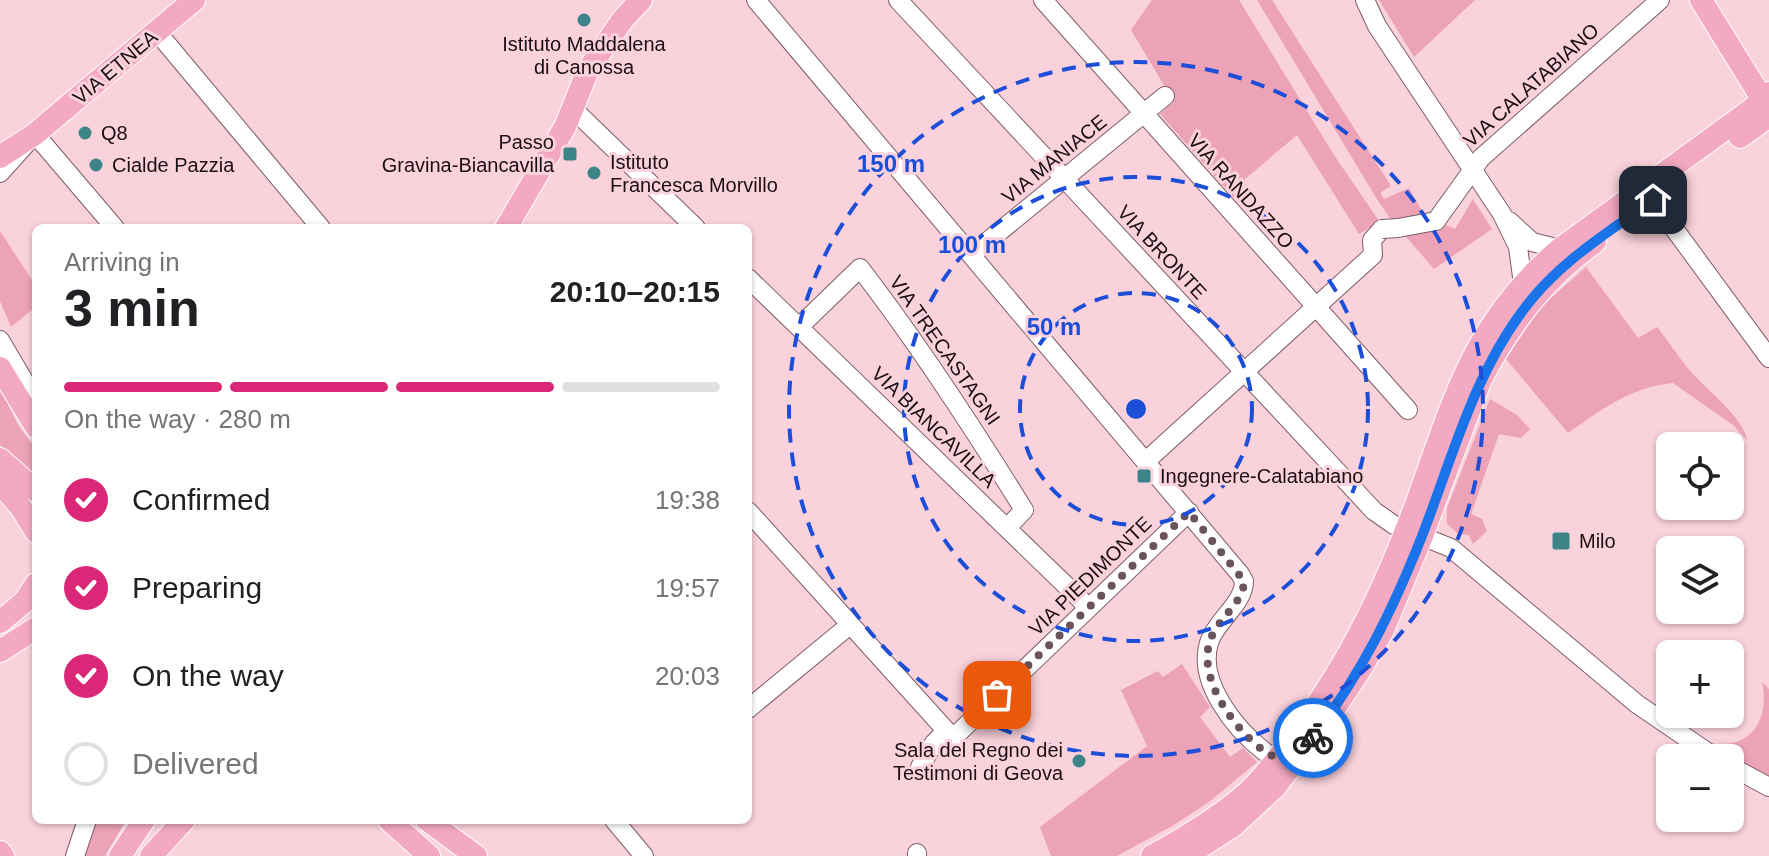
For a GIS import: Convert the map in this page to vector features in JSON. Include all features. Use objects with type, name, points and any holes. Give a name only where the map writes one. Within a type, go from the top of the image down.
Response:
[{"type":"main road","name":"VIA ETNEA","points":[[0,157],[35,134],[194,0]]},
{"type":"main road","points":[[508,224],[565,127],[588,70],[604,44],[641,0]]},
{"type":"main road","points":[[1409,531],[1481,379],[1521,312],[1553,276],[1649,194],[1767,104],[1701,0]]},
{"type":"main road","points":[[1152,856],[1240,799],[1344,695],[1383,630],[1409,531],[1445,420],[1468,364],[1497,317],[1523,284],[1560,249],[1649,194]]},
{"type":"main road","points":[[0,368],[32,420]]},
{"type":"main road","points":[[0,459],[32,487]]},
{"type":"main road","points":[[0,483],[32,524]]},
{"type":"main road","points":[[0,622],[25,601],[32,590]]},
{"type":"main road","points":[[0,651],[32,631]]},
{"type":"main road","points":[[1186,856],[1233,826],[1260,803],[1281,759]]},
{"type":"main road","points":[[120,856],[141,824]]},
{"type":"main road","points":[[151,856],[180,824]]},
{"type":"main road","points":[[393,824],[429,856]]},
{"type":"main road","points":[[429,824],[463,856]]},
{"type":"main road","points":[[431,824],[476,856]]},
{"type":"street","points":[[756,0],[1244,581],[1242,593],[1210,640],[1208,666],[1214,692],[1231,716],[1281,759]]},
{"type":"street","name":"VIA BRONTE","points":[[898,0],[1374,511],[1409,531],[1451,548],[1637,704],[1696,744]]},
{"type":"street","name":"VIA RANDAZZO","points":[[1043,0],[1408,410]]},
{"type":"street","points":[[1365,0],[1377,26],[1502,214],[1518,247],[1523,284]]},
{"type":"street","name":"VIA CALATABIANO","points":[[1146,461],[1373,255],[1372,240],[1390,228],[1436,221],[1472,167],[1660,0]]},
{"type":"street","points":[[157,32],[318,224]]},
{"type":"street","name":"VIA MANIACE","points":[[971,255],[1165,96]]},
{"type":"street","points":[[572,108],[692,224]]},
{"type":"street","points":[[0,173],[35,134],[112,224]]},
{"type":"street","points":[[1649,194],[1769,358]]},
{"type":"street","points":[[1502,214],[1532,242],[1560,249]]},
{"type":"street","name":"VIA TRECASTAGNI","points":[[799,327],[860,268],[916,340],[1024,510],[1007,528]]},
{"type":"street","name":"VIA BIANCAVILLA","points":[[752,282],[1087,609]]},
{"type":"street","points":[[0,340],[32,394]]},
{"type":"street","name":"VIA PIEDIMONTE","points":[[920,767],[934,743],[949,735],[1189,512]]},
{"type":"street","points":[[752,515],[949,735]]},
{"type":"street","points":[[752,706],[851,624]]},
{"type":"street","points":[[1744,774],[1769,787]]},
{"type":"street","points":[[75,856],[86,824]]},
{"type":"street","points":[[617,824],[644,856]]},
{"type":"shaded area","points":[[1152,0],[1239,0],[1334,155],[1381,224],[1359,234],[1297,135],[1245,179],[1245,186],[1233,197],[1160,114],[1174,102],[1131,30]]},
{"type":"shaded area","points":[[1257,0],[1272,0],[1391,186],[1380,193],[1384,199],[1409,188],[1422,211],[1418,219],[1422,228],[1446,225],[1455,229],[1473,199],[1492,229],[1434,269],[1375,196]]},
{"type":"shaded area","points":[[1379,0],[1475,0],[1414,57]]},
{"type":"shaded area","points":[[0,231],[32,280],[32,310],[11,327],[0,301]]},
{"type":"shaded area","points":[[1586,267],[1638,338],[1657,327],[1692,373],[1732,413],[1744,431],[1747,440],[1744,432],[1740,432],[1673,383],[1630,394],[1568,433],[1506,359],[1541,307]]},
{"type":"shaded area","points":[[0,387],[18,425],[32,444],[32,473],[0,445]]},
{"type":"shaded area","points":[[1490,399],[1517,415],[1530,429],[1521,438],[1499,434],[1471,514],[1482,519],[1487,531],[1473,544],[1469,535],[1458,534],[1447,524],[1447,508]]},
{"type":"shaded area","points":[[1182,664],[1210,707],[1200,717],[1230,757],[1243,748],[1257,762],[1209,802],[1117,856],[1051,856],[1040,827],[1147,746],[1121,690],[1158,671],[1163,677]]},
{"type":"shaded area","points":[[1762,682],[1769,689],[1769,777],[1744,765],[1744,744],[1718,744],[1742,740],[1750,734],[1761,716]]},
{"type":"shaded area","points":[[96,824],[124,824],[105,856],[83,856]]},
{"type":"way so far","points":[[997,695],[1189,512],[1244,581],[1242,593],[1210,640],[1208,666],[1214,692],[1231,716],[1263,751],[1271,755],[1295,764],[1313,738]]},
{"type":"place","name":"Istituto Maddalena di Canossa","points":[[584,20]]},
{"type":"place","name":"Q8","points":[[85,133]]},
{"type":"place","name":"Passo Gravina-Biancavilla","points":[[570,154]]},
{"type":"place","name":"Cialde Pazzia","points":[[96,165]]},
{"type":"place","name":"Istituto Francesca Morvillo","points":[[594,173]]},
{"type":"place","name":"Ingegnere-Calatabiano","points":[[1144,476]]},
{"type":"place","name":"Milo","points":[[1561,541]]},
{"type":"place","name":"Sala del Regno dei Testimoni di Geova","points":[[1079,761]]},
{"type":"route","points":[[1313,738],[1360,670],[1383,630],[1481,379],[1521,312],[1553,276],[1577,255],[1653,200]]}]
